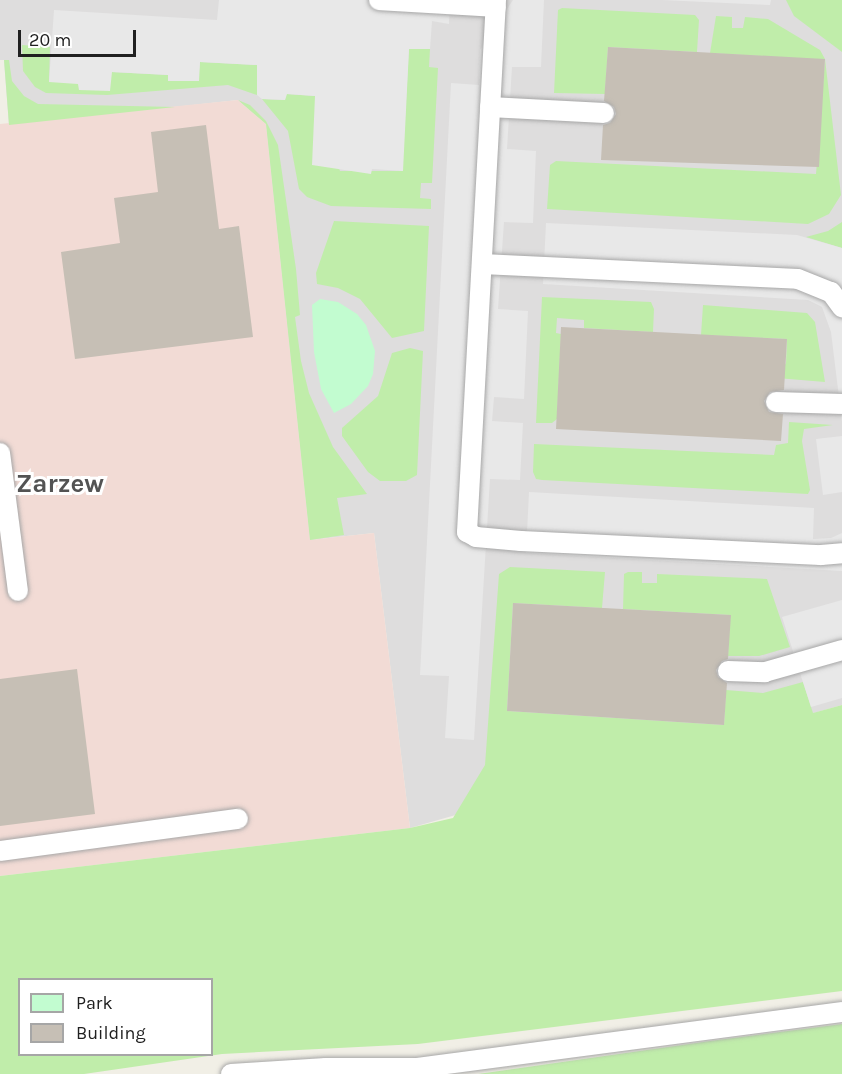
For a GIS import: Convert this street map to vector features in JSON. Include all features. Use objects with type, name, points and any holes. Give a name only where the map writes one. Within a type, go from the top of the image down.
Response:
[{"type":"lane","points":[[379,0],[496,3],[467,532],[471,536],[821,555],[842,553]]},
{"type":"lane","points":[[490,107],[604,112]]},
{"type":"lane","points":[[482,264],[798,279],[831,292],[842,307]]},
{"type":"lane","points":[[776,402],[842,404]]},
{"type":"lane","points":[[0,453],[18,591]]},
{"type":"lane","points":[[728,671],[765,672],[842,650]]},
{"type":"lane","points":[[0,851],[238,819]]},
{"type":"lane","points":[[231,1074],[326,1068],[416,1068],[842,1012]]},
{"type":"shaded area","points":[[0,0],[842,0],[842,705],[410,828],[374,533],[310,540],[266,124],[238,100],[9,125],[4,60],[0,60]]},
{"type":"shaded area","points":[[219,0],[450,0],[449,24],[432,21],[430,49],[409,49],[403,171],[372,169],[371,174],[312,165],[315,96],[287,94],[285,100],[262,99],[257,95],[257,65],[200,62],[199,81],[168,81],[168,75],[112,72],[110,91],[79,90],[78,84],[49,82],[54,10],[217,20]]},
{"type":"shaded area","points":[[513,0],[544,0],[541,67],[512,67],[507,149],[536,151],[533,223],[504,222],[498,309],[528,311],[524,399],[494,397],[492,421],[523,423],[520,480],[490,479],[474,740],[445,738],[449,676],[420,675],[451,83],[479,85],[480,50]]},
{"type":"shaded area","points":[[662,0],[771,0],[770,5]]},
{"type":"shaded area","points":[[238,100],[266,124],[310,540],[374,533],[410,828],[0,876],[0,124]]},
{"type":"shaded area","points":[[546,223],[797,235],[842,248],[842,422],[831,332],[822,307],[808,300],[543,284]]},
{"type":"shaded area","points":[[842,436],[842,492],[823,495],[816,439]]},
{"type":"shaded area","points":[[529,492],[814,508],[813,539],[831,538],[842,533],[842,571],[526,553]]},
{"type":"shaded area","points":[[842,600],[842,698],[811,707],[782,617]]},
{"type":"green space","points":[[786,0],[842,0],[842,52],[794,16]]},
{"type":"green space","points":[[562,8],[695,15],[699,20],[697,52],[608,47],[605,94],[554,93],[558,10]]},
{"type":"green space","points":[[716,16],[732,17],[732,28],[743,28],[745,17],[768,19],[820,50],[825,59],[841,195],[829,214],[808,224],[547,209],[550,165],[556,161],[816,174],[825,60],[710,53]]},
{"type":"green space","points":[[22,45],[50,47],[49,82],[111,72],[169,75],[168,81],[198,81],[200,62],[258,65],[257,95],[228,85],[107,95],[46,93],[35,87],[23,71]]},
{"type":"green space","points":[[409,48],[430,49],[429,67],[438,68],[432,183],[421,183],[420,198],[431,199],[431,209],[331,206],[307,197],[299,189],[288,131],[262,99],[285,100],[286,94],[315,96],[340,171],[402,171]]},
{"type":"green space","points":[[4,60],[9,60],[12,81],[24,96],[38,104],[175,107],[9,125]]},
{"type":"green space","points":[[238,100],[250,105],[266,121],[278,145],[296,269],[300,315],[295,317],[301,361],[309,393],[333,447],[367,494],[337,498],[344,535],[310,540],[266,124]]},
{"type":"green space","points":[[334,221],[429,226],[424,331],[392,338],[360,299],[338,288],[317,284],[316,273]]},
{"type":"green space","points":[[842,222],[842,248],[806,237],[828,231]]},
{"type":"green space","points":[[542,297],[651,302],[654,309],[653,332],[584,328],[584,320],[557,318],[556,333],[561,334],[557,419],[552,423],[536,423]]},
{"type":"green space","points":[[320,299],[338,302],[357,314],[366,325],[375,351],[373,374],[368,386],[351,404],[334,413],[321,389],[314,352],[312,305]]},
{"type":"green space","points":[[703,305],[807,313],[815,322],[825,382],[777,378],[786,363],[787,339],[701,335]]},
{"type":"green space","points":[[410,348],[423,351],[417,475],[406,481],[380,481],[368,472],[342,436],[342,428],[378,396],[392,353]]},
{"type":"green space","points":[[789,422],[833,425],[804,429],[802,441],[810,490],[808,494],[542,480],[536,479],[533,472],[534,444],[774,455],[776,445],[788,443]]},
{"type":"green space","points":[[510,567],[605,572],[602,608],[513,603],[507,711],[724,725],[726,690],[763,693],[803,682],[813,713],[842,705],[842,991],[418,1044],[213,1055],[213,978],[18,978],[18,1056],[208,1056],[84,1074],[0,1074],[0,876],[410,828],[453,818],[485,765],[499,574]]},
{"type":"green space","points":[[642,572],[642,583],[657,583],[657,574],[767,579],[790,647],[759,656],[728,656],[730,615],[623,609],[624,574]]},
{"type":"green space","points":[[842,1024],[842,1074],[478,1074],[710,1041]]},
{"type":"building","points":[[608,47],[825,59],[819,167],[601,160],[603,125],[610,123],[616,114],[614,107],[604,101]]},
{"type":"building","points":[[206,125],[219,229],[239,226],[253,337],[75,359],[61,252],[120,243],[114,198],[158,192],[151,132]]},
{"type":"building","points":[[561,327],[787,339],[784,390],[770,392],[764,401],[769,412],[783,414],[781,441],[556,429]]},
{"type":"building","points":[[513,603],[731,615],[728,659],[722,661],[716,670],[718,677],[727,683],[724,725],[507,711]]},
{"type":"building","points":[[77,669],[95,814],[0,826],[0,679]]},
{"type":"district","name":"Zarzew","points":[[60,484]]}]
